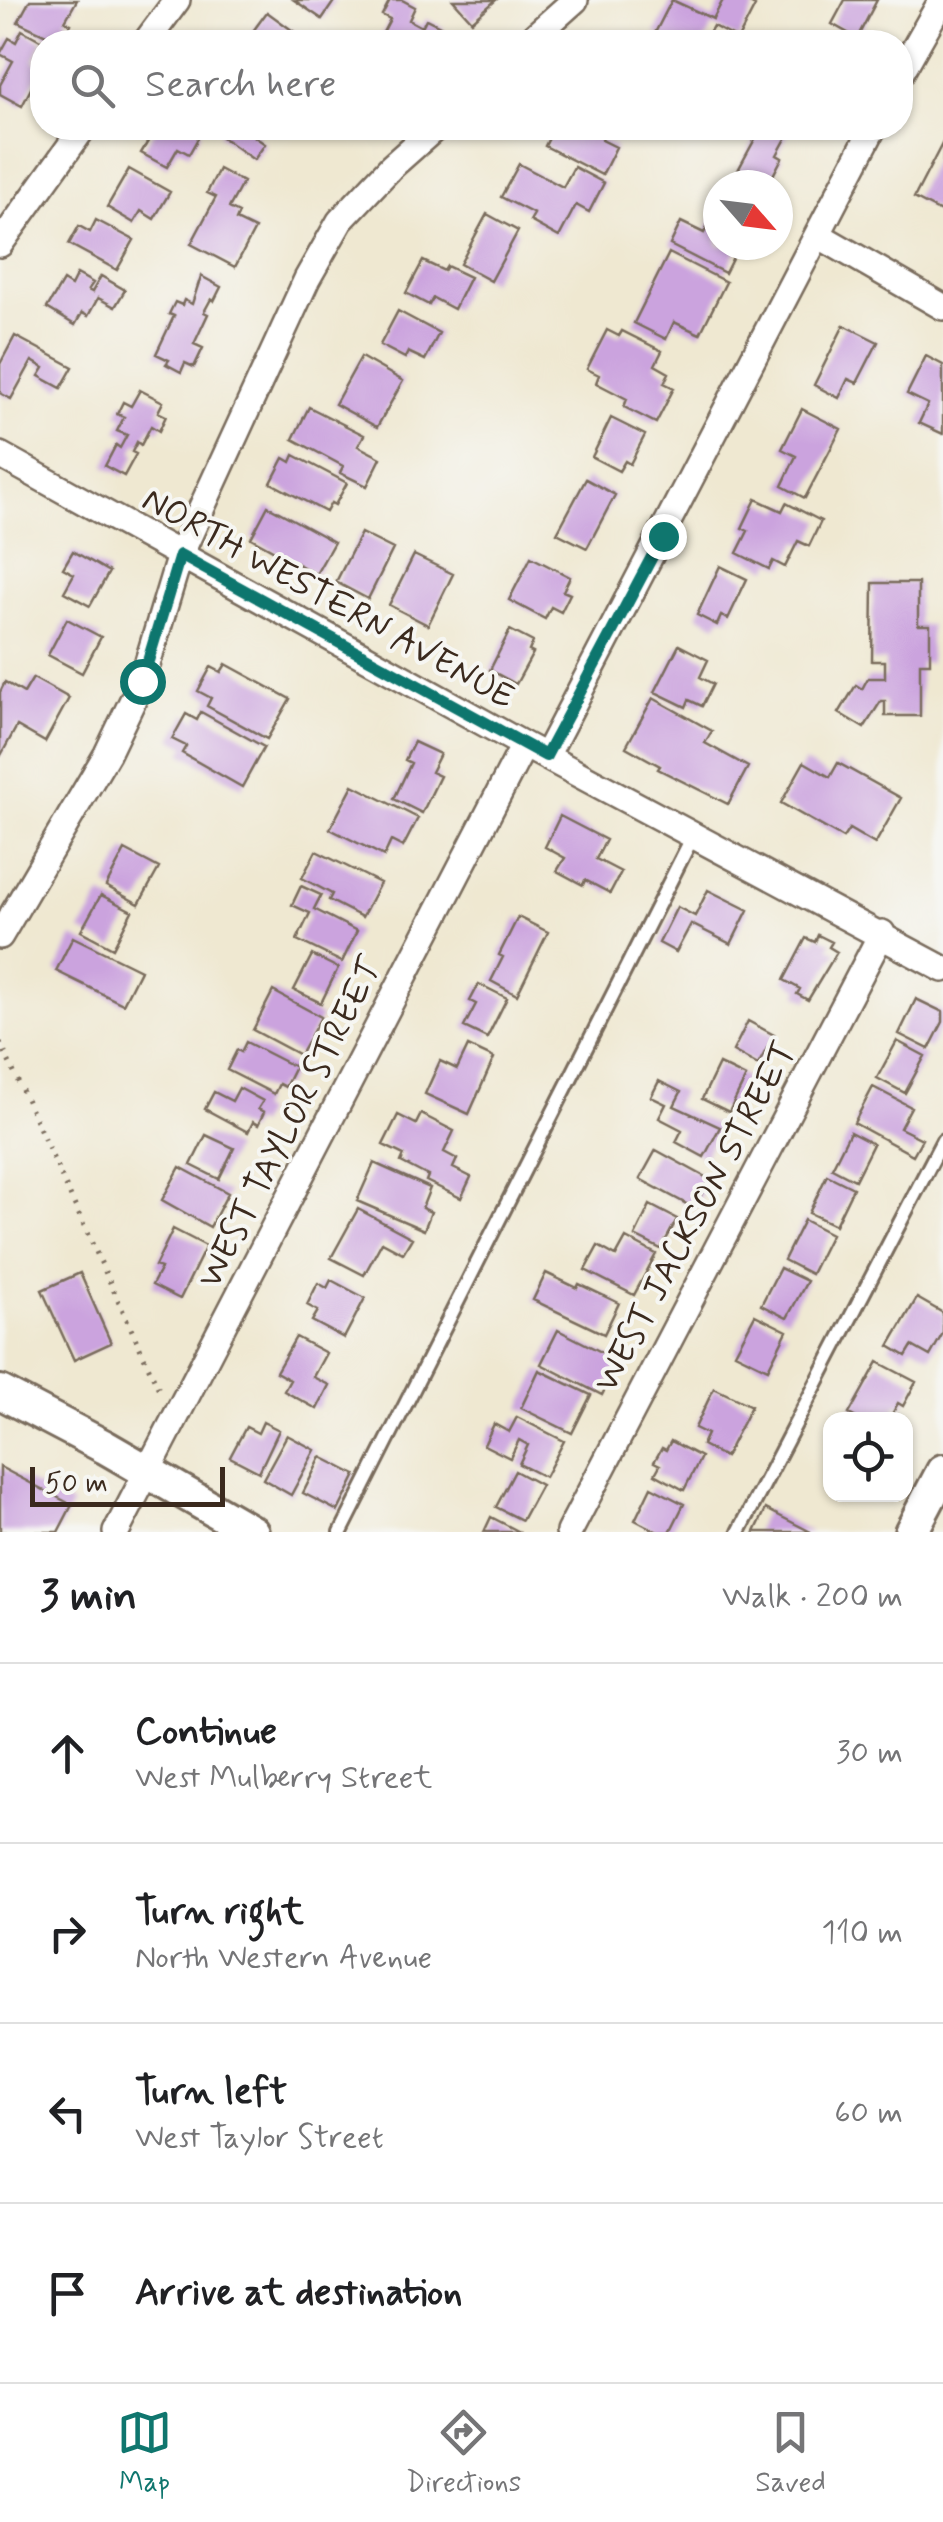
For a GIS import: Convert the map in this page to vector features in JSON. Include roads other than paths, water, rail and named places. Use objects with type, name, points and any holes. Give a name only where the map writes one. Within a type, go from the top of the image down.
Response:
[{"type":"street","points":[[155,30],[177,0]]},
{"type":"street","points":[[541,30],[575,0]]},
{"type":"street","points":[[913,51],[942,0]]},
{"type":"street","points":[[0,244],[74,140]]},
{"type":"street","points":[[0,936],[107,754],[142,681],[180,555],[306,279],[340,221],[421,140]]},
{"type":"street","name":"WEST TAYLOR STREET","points":[[116,1532],[867,140]]},
{"type":"street","points":[[818,236],[943,307]]},
{"type":"street","name":"NORTH WESTERN AVENUE","points":[[0,455],[943,969]]},
{"type":"street","name":"WEST JACKSON STREET","points":[[569,1532],[882,933]]},
{"type":"street","points":[[0,1392],[252,1532]]},
{"type":"street","points":[[911,1532],[943,1470]]},
{"type":"lane","points":[[340,1532],[694,834]]},
{"type":"lane","points":[[739,1532],[943,1140]]}]
